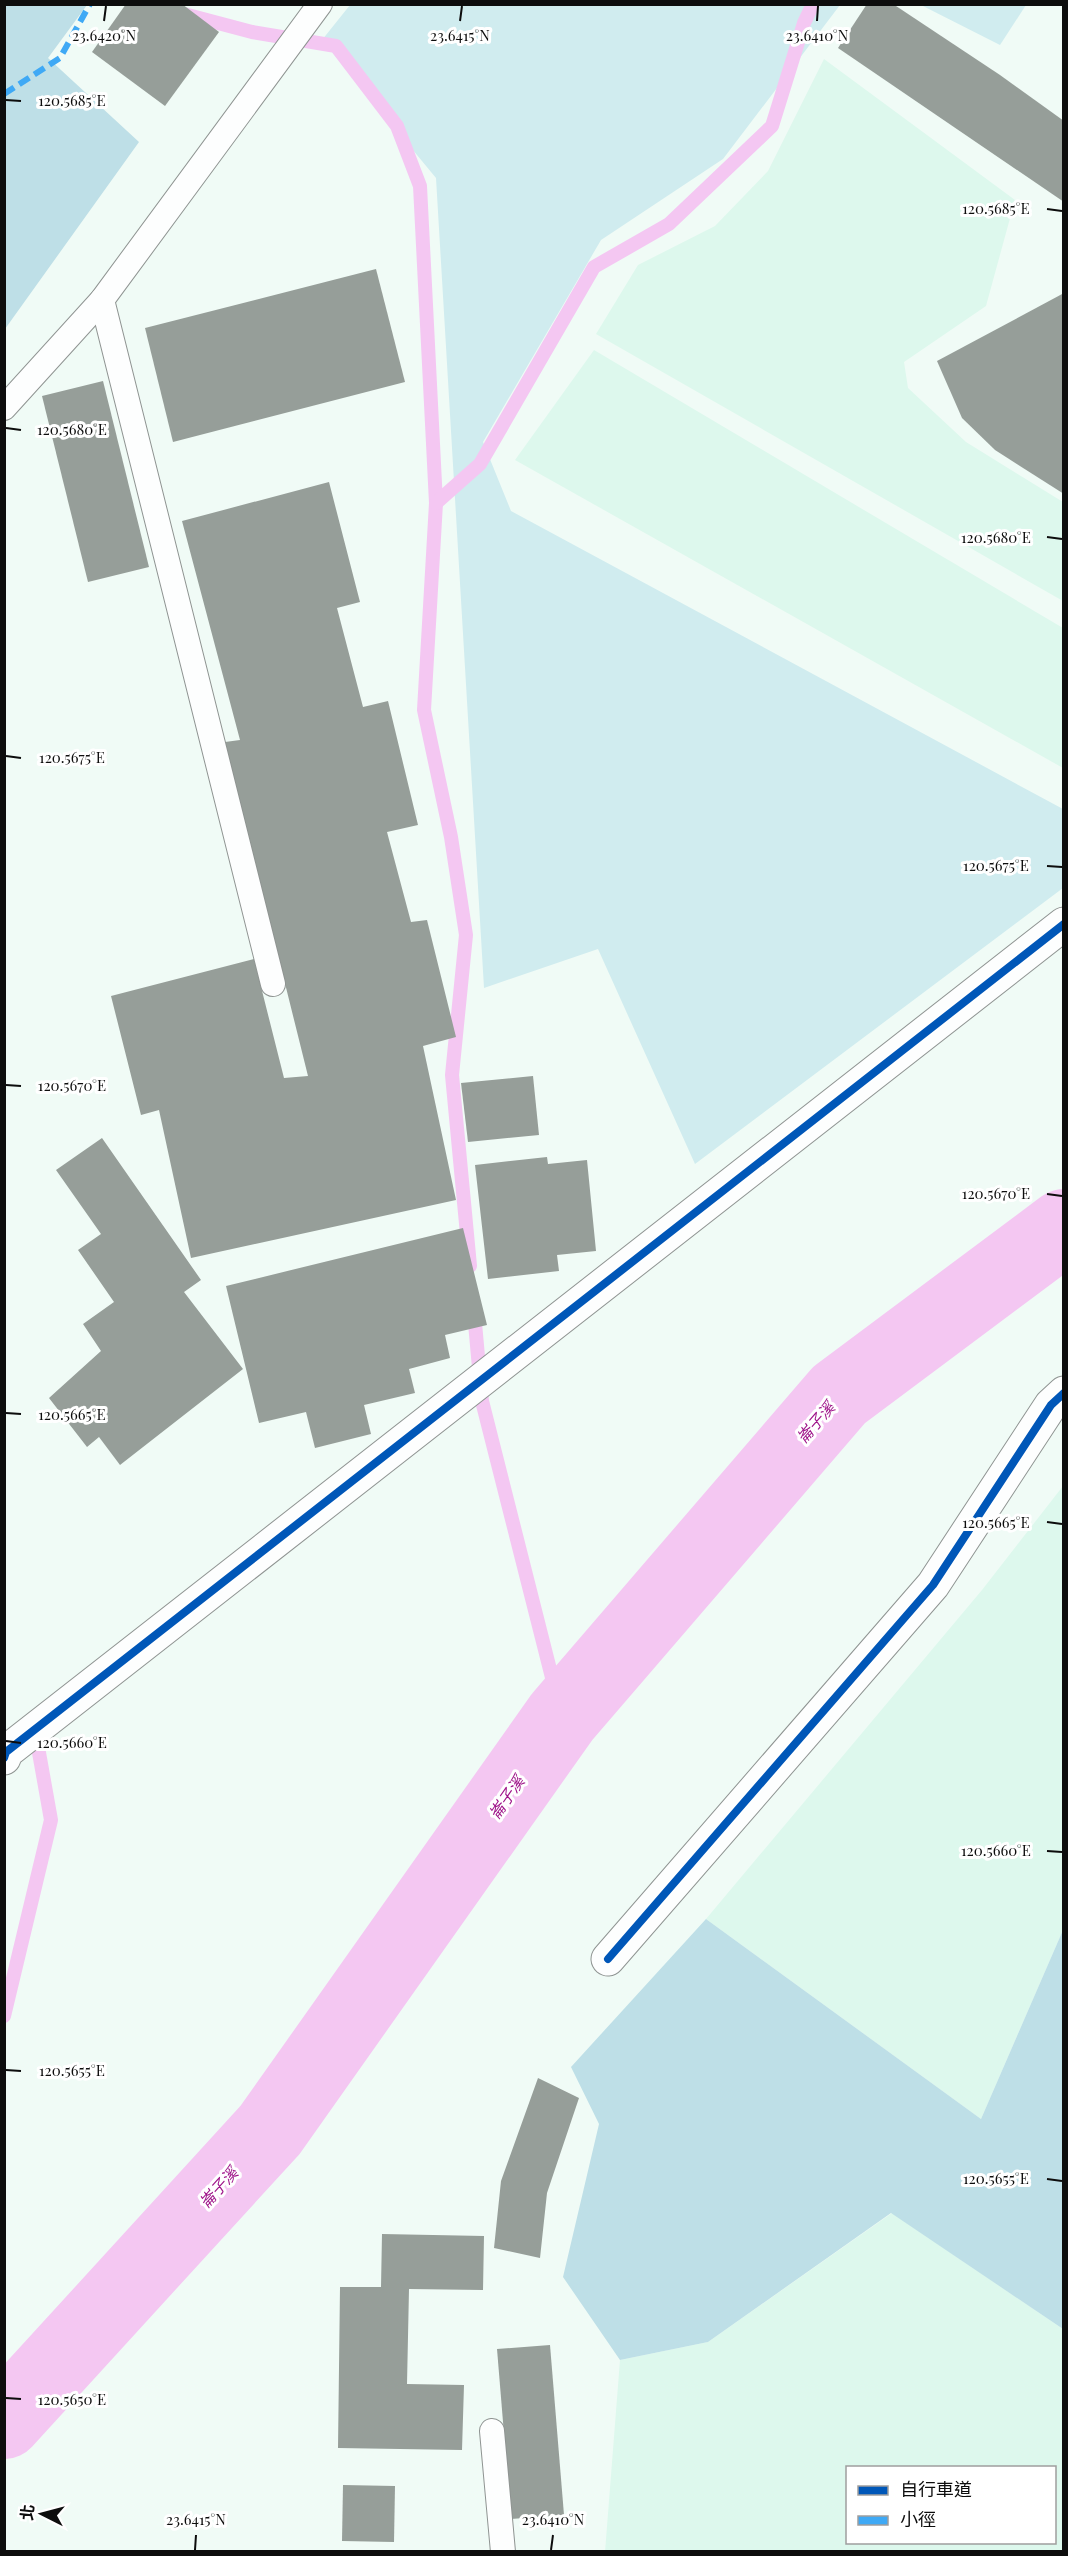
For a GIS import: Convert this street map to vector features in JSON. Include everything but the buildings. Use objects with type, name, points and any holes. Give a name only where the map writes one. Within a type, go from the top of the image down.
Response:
[{"type":"street","points":[[5,1752],[1064,924]]},
{"type":"street","points":[[608,1959],[933,1585],[1051,1405],[1064,1393]]},
{"type":"lane","points":[[4,408],[102,300],[320,4]]},
{"type":"lane","points":[[102,300],[273,984]]},
{"type":"lane","points":[[492,2431],[503,2552]]},
{"type":"green space","points":[[824,59],[1015,200],[986,306],[904,362],[908,388],[966,442],[1063,502],[1063,601],[596,334],[638,265],[715,226],[768,171]]},
{"type":"green space","points":[[594,350],[1063,628],[1063,768],[515,460]]},
{"type":"green space","points":[[1063,1486],[1063,1930],[981,2119],[706,1919],[982,1590]]},
{"type":"green space","points":[[892,2213],[1063,2329],[1063,2551],[605,2552],[620,2360],[708,2342]]},
{"type":"shaded area","points":[[5,4],[87,5],[48,58],[139,142],[5,329]]},
{"type":"shaded area","points":[[350,5],[840,5],[723,159],[601,240],[483,442],[511,511],[1063,809],[1063,888],[695,1164],[598,949],[484,988],[436,178],[322,40]]},
{"type":"shaded area","points":[[921,5],[1026,5],[1000,45]]},
{"type":"shaded area","points":[[706,1919],[981,2119],[1063,1930],[1063,2329],[891,2213],[708,2342],[620,2360],[563,2277],[599,2124],[571,2067]]},
{"type":"waterway","points":[[436,503],[480,464],[594,267],[669,224],[772,126],[804,23],[813,4]]},
{"type":"waterway","points":[[184,14],[252,32],[336,46],[397,126],[420,186],[436,503],[424,710],[451,837],[466,935],[452,1075],[470,1266]]},
{"type":"waterway","name":"崙子溪","points":[[4,2421],[270,2130],[562,1717],[839,1395],[1064,1227]]},
{"type":"waterway","points":[[474,1312],[482,1401],[562,1717]]},
{"type":"waterway","points":[[4,2016],[51,1820],[38,1747]]},
{"type":"marked path","points":[[4,94],[60,58],[90,4]]},
{"type":"cycle path","points":[[4,1758],[6,1752],[1064,924]]},
{"type":"cycle path","points":[[608,1959],[933,1585],[1051,1405],[1064,1393]]}]
